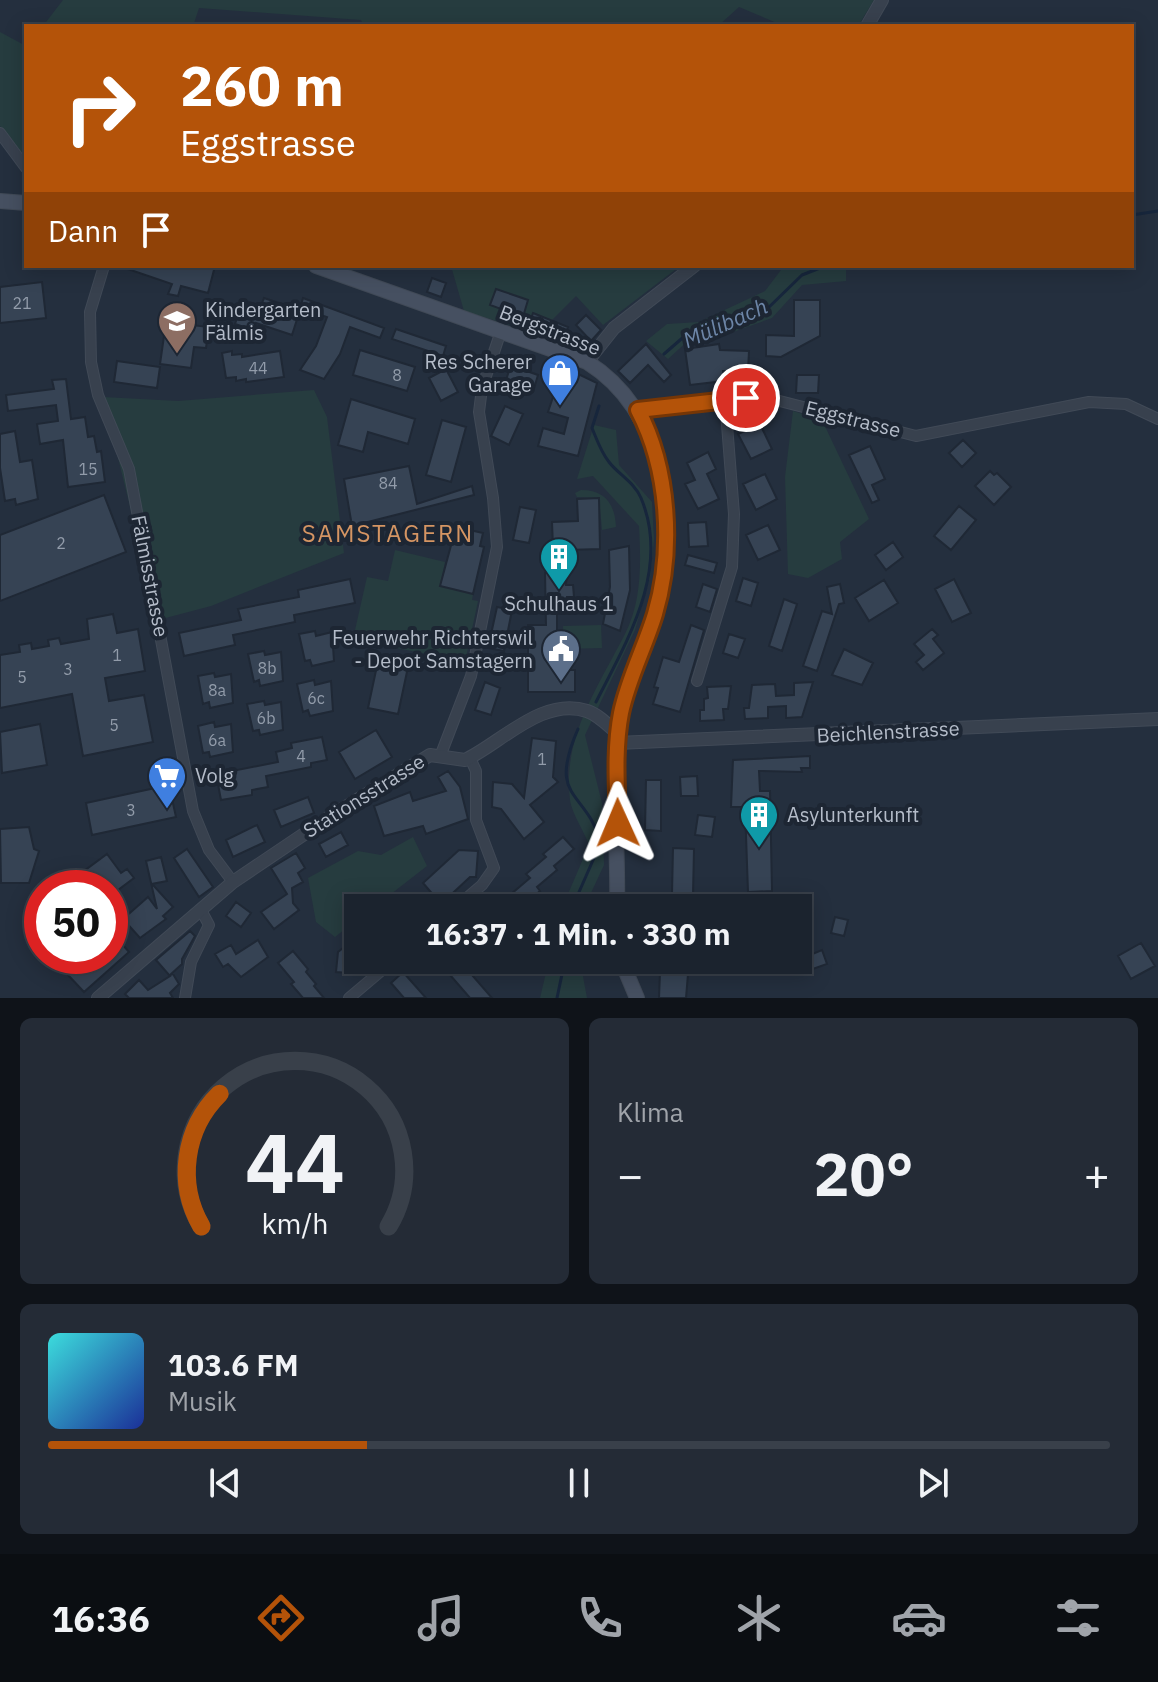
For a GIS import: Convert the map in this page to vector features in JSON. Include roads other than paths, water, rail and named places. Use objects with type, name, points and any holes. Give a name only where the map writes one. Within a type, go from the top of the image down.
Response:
[{"type":"main road","points":[[0,201],[24,203]]},
{"type":"main road","name":"Bergstrasse","points":[[335,269],[587,362],[612,380],[638,410],[655,452],[664,501],[663,575],[656,610],[621,711],[618,738],[617,894]]},
{"type":"main road","points":[[627,974],[637,998]]},
{"type":"street","points":[[868,24],[882,0]]},
{"type":"street","points":[[0,133],[24,165]]},
{"type":"street","name":"Fälmisstrasse","points":[[103,268],[89,320],[95,385],[129,469],[193,811],[209,850],[233,882]]},
{"type":"street","points":[[587,362],[614,328],[691,268]]},
{"type":"street","name":"Stationsstrasse","points":[[98,998],[233,882],[328,818],[392,781],[422,758],[441,754],[471,676],[497,547],[493,498],[479,412],[482,388],[501,331]]},
{"type":"street","name":"Eggstrasse","points":[[638,410],[725,399],[768,398],[916,436],[1089,402],[1126,404],[1158,419]]},
{"type":"street","points":[[697,681],[732,567],[734,514],[725,399]]},
{"type":"street","points":[[441,754],[460,761],[470,758],[525,723],[561,711],[591,712],[618,738]]},
{"type":"street","name":"Beichlenstrasse","points":[[618,738],[1158,719]]},
{"type":"street","points":[[470,758],[476,771],[476,820],[494,868],[471,894]]},
{"type":"street","points":[[185,998],[191,962],[209,925],[201,910]]},
{"type":"street","points":[[349,998],[377,974]]},
{"type":"waterway","name":"Mülibach","points":[[1134,215],[1158,211]]},
{"type":"waterway","name":"Mülibach","points":[[664,354],[687,334],[765,311],[802,275],[820,268]]},
{"type":"waterway","name":"Mülibach","points":[[596,702],[632,629],[648,578],[651,551],[649,525],[641,498],[606,458],[592,428],[599,406]]},
{"type":"waterway","name":"Mülibach","points":[[578,729],[569,752],[567,782],[601,842],[578,894]]},
{"type":"waterway","name":"Mülibach","points":[[557,998],[562,974]]},
{"type":"place","name":"Kindergarten Fälmis","points":[[177,355]]},
{"type":"place","name":"Res Scherer Garage","points":[[560,407]]},
{"type":"place","name":"Schulhaus 1","points":[[559,591]]},
{"type":"place","name":"Feuerwehr Richterswil - Depot Samstagern","points":[[561,683]]},
{"type":"place","name":"Volg","points":[[167,810]]},
{"type":"place","name":"Asylunterkunft","points":[[759,849]]},
{"type":"district","name":"SAMSTAGERN","points":[[388,534]]}]
